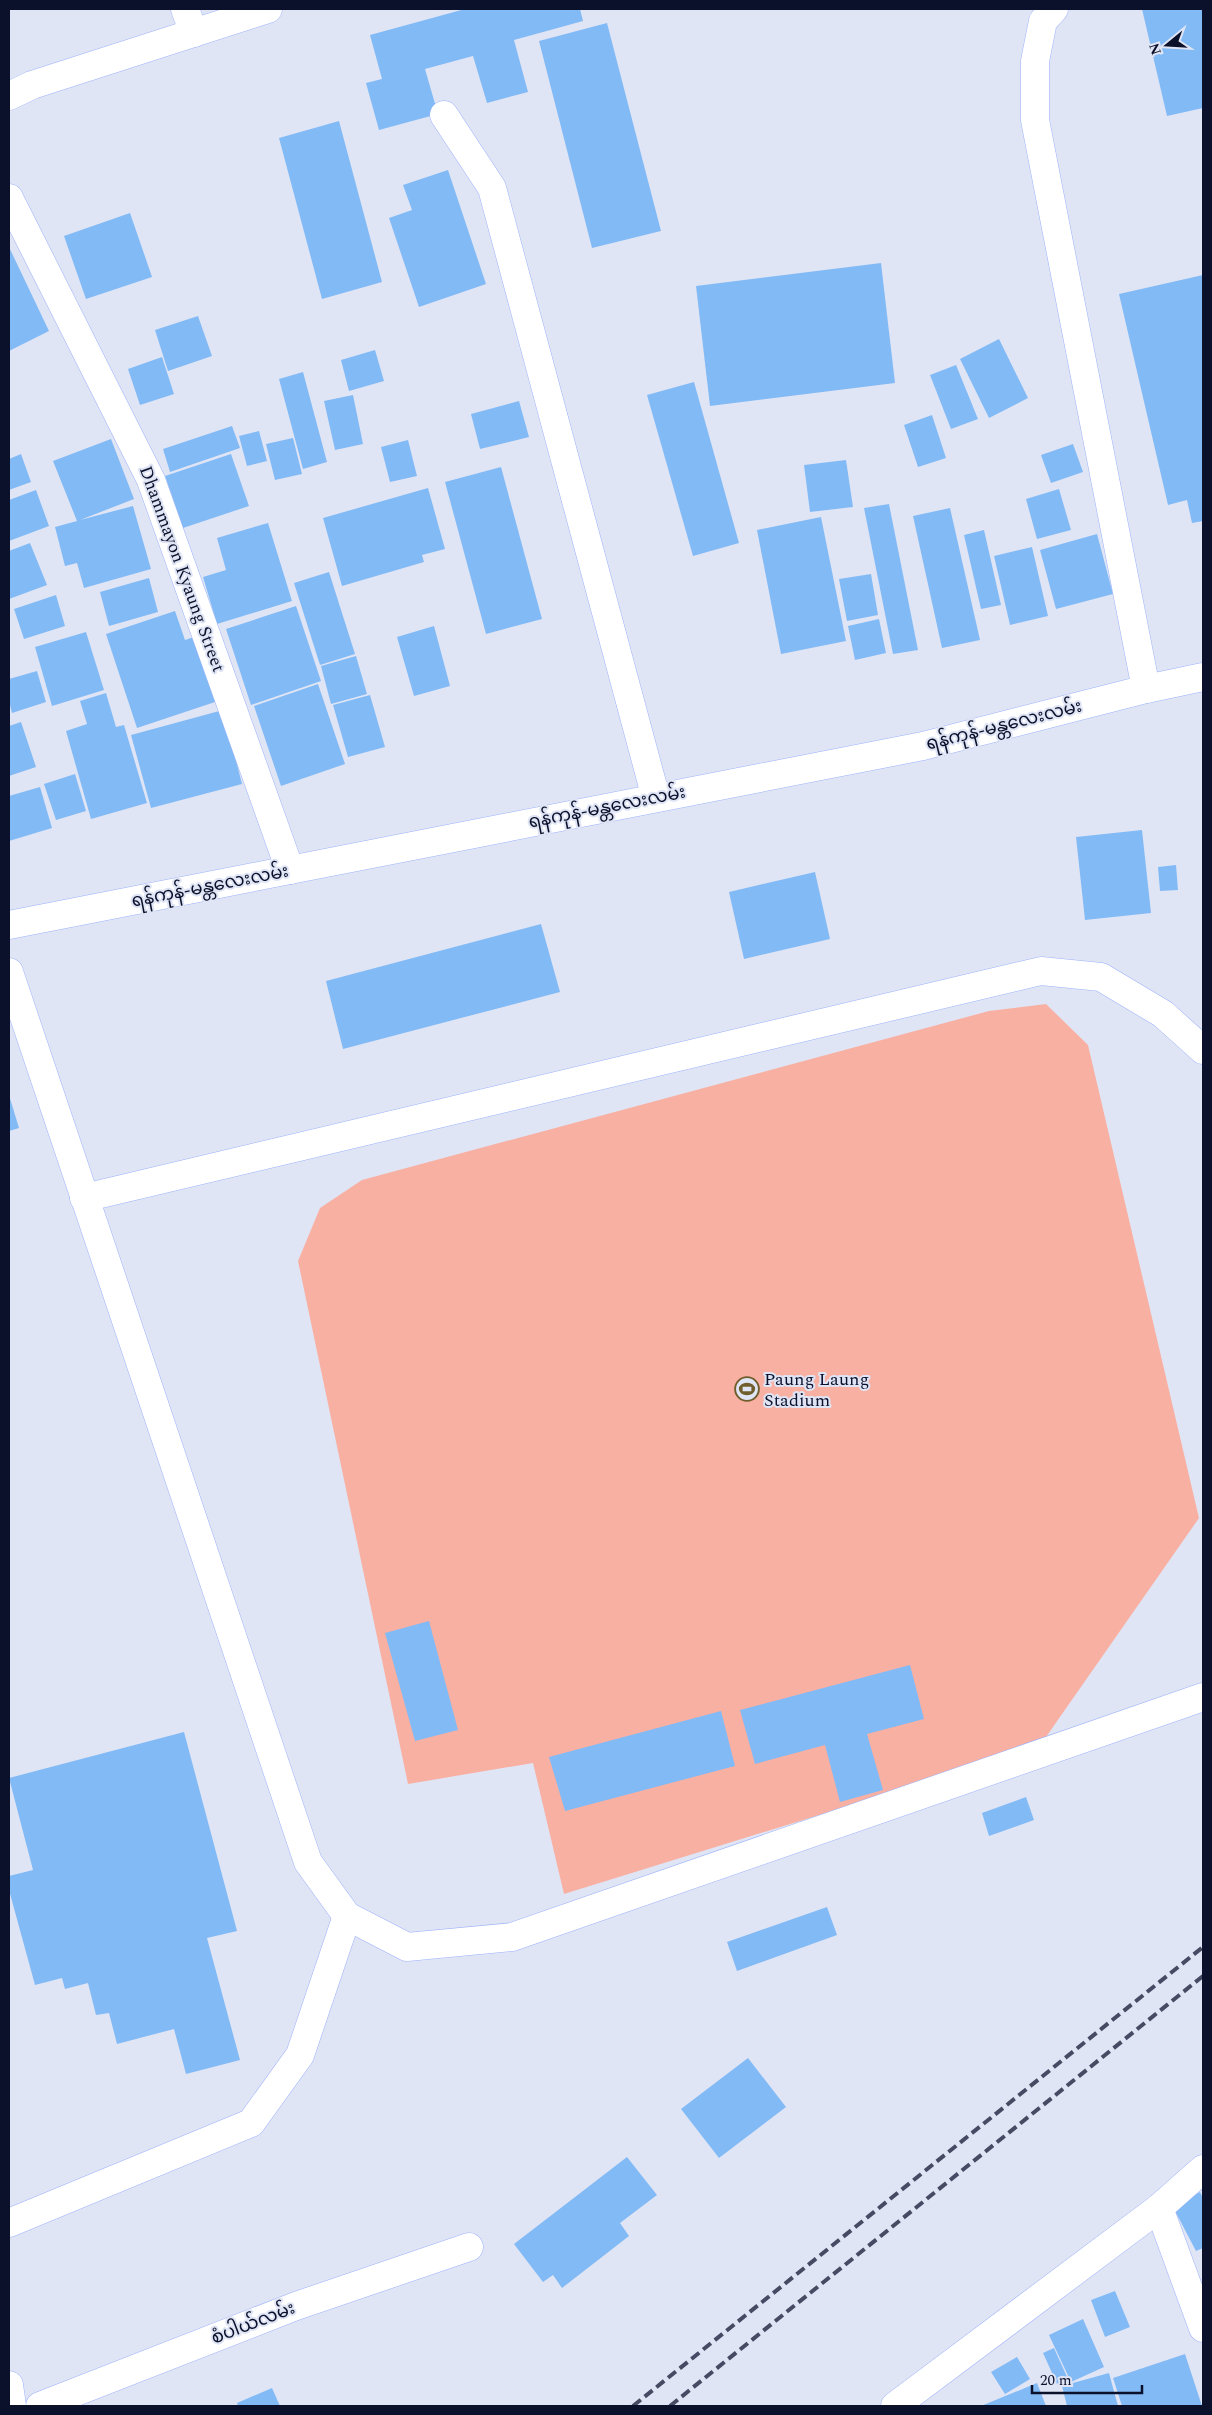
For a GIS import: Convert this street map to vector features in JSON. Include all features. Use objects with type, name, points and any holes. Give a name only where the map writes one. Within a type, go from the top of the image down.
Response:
[{"type":"street","points":[[9,96],[189,21],[268,9]]},
{"type":"street","points":[[1054,9],[1043,21],[1034,61],[1035,120],[1146,688]]},
{"type":"street","points":[[444,115],[492,188],[656,798]]},
{"type":"street","name":"Dhammayon Kyaung Street","points":[[9,198],[152,480],[290,870]]},
{"type":"street","name":"ရန်ကုန်-မန္တလေးလမ်း","points":[[9,925],[923,746],[1146,688],[1203,677]]},
{"type":"street","points":[[84,1198],[1041,970],[1101,977],[1164,1014],[1203,1050]]},
{"type":"street","points":[[9,972],[308,1862],[347,1916],[407,1947],[512,1937],[1203,1697]]},
{"type":"street","points":[[9,2223],[251,2123],[300,2055],[347,1916]]},
{"type":"street","points":[[896,2406],[1159,2208],[1203,2169]]},
{"type":"street","points":[[1159,2208],[1203,2328]]},
{"type":"street","name":"စံပါယ်လမ်း","points":[[40,2406],[296,2306],[469,2247]]},
{"type":"street","points":[[9,2385],[12,2406]]},
{"type":"shaded area","name":"Paung Laung Stadium","points":[[1046,1004],[1088,1045],[1199,1518],[1039,1747],[564,1894],[533,1763],[408,1784],[298,1261],[320,1208],[362,1180],[989,1011]]},
{"type":"building","points":[[465,9],[580,9],[583,21],[514,40],[528,92],[487,103],[473,56],[425,69],[438,114],[379,130],[366,83],[382,79],[370,35]]},
{"type":"building","points":[[1142,9],[1203,9],[1203,108],[1167,116]]},
{"type":"building","points":[[607,23],[661,231],[592,248],[539,41]]},
{"type":"building","points":[[339,121],[382,282],[322,299],[279,138]]},
{"type":"building","points":[[448,170],[486,284],[419,307],[389,218],[412,210],[403,185]]},
{"type":"building","points":[[130,213],[152,277],[86,299],[64,236]]},
{"type":"building","points":[[9,247],[49,331],[9,351]]},
{"type":"building","points":[[881,263],[895,383],[710,406],[696,286]]},
{"type":"building","points":[[1203,275],[1203,521],[1192,523],[1187,500],[1168,505],[1119,294]]},
{"type":"building","points":[[198,316],[212,356],[168,371],[155,330]]},
{"type":"building","points":[[999,339],[1028,398],[989,418],[960,359]]},
{"type":"building","points":[[375,350],[384,381],[349,391],[341,360]]},
{"type":"building","points":[[162,357],[174,394],[140,405],[128,369]]},
{"type":"building","points":[[956,365],[978,419],[951,429],[930,375]]},
{"type":"building","points":[[303,372],[327,462],[303,469],[279,379]]},
{"type":"building","points":[[694,382],[739,543],[693,556],[647,395]]},
{"type":"building","points":[[353,395],[363,444],[335,450],[324,401]]},
{"type":"building","points":[[519,401],[529,437],[480,449],[471,414]]},
{"type":"building","points":[[932,415],[946,458],[918,467],[904,425]]},
{"type":"building","points":[[232,426],[240,448],[170,472],[163,449]]},
{"type":"building","points":[[259,431],[267,461],[247,466],[239,436]]},
{"type":"building","points":[[293,438],[302,474],[275,480],[266,444]]},
{"type":"building","points":[[111,439],[134,499],[80,520],[133,506],[151,569],[84,588],[77,563],[65,566],[55,527],[77,521],[53,461]]},
{"type":"building","points":[[408,440],[417,476],[390,482],[381,447]]},
{"type":"building","points":[[1073,444],[1083,472],[1051,483],[1041,455]]},
{"type":"building","points":[[21,454],[31,482],[9,490],[9,459]]},
{"type":"building","points":[[231,454],[249,506],[183,528],[165,476]]},
{"type":"building","points":[[846,460],[853,507],[810,512],[804,465]]},
{"type":"building","points":[[501,467],[542,619],[486,634],[445,482]]},
{"type":"building","points":[[428,488],[445,549],[422,555],[424,562],[342,586],[323,518]]},
{"type":"building","points":[[1059,489],[1071,530],[1037,539],[1026,499]]},
{"type":"building","points":[[36,490],[49,526],[9,541],[9,500]]},
{"type":"building","points":[[889,504],[918,650],[893,654],[864,508]]},
{"type":"building","points":[[950,508],[980,640],[942,648],[913,516]]},
{"type":"building","points":[[821,517],[846,641],[781,654],[757,530]]},
{"type":"building","points":[[268,523],[292,601],[217,624],[203,577],[226,570],[217,538]]},
{"type":"building","points":[[984,530],[1001,605],[981,609],[964,535]]},
{"type":"building","points":[[1097,534],[1113,594],[1056,609],[1040,550]]},
{"type":"building","points":[[30,543],[47,585],[9,599],[9,551]]},
{"type":"building","points":[[1032,547],[1048,616],[1010,625],[994,556]]},
{"type":"building","points":[[329,572],[355,654],[320,665],[294,583]]},
{"type":"building","points":[[871,574],[878,615],[847,621],[839,579]]},
{"type":"building","points":[[149,578],[158,612],[109,626],[100,592]]},
{"type":"building","points":[[56,595],[65,626],[24,639],[14,609]]},
{"type":"building","points":[[296,606],[321,681],[251,705],[226,629]]},
{"type":"building","points":[[175,611],[185,640],[197,636],[218,701],[137,728],[106,634]]},
{"type":"building","points":[[879,619],[886,653],[855,660],[848,626]]},
{"type":"building","points":[[434,626],[450,686],[414,696],[397,637]]},
{"type":"building","points":[[86,632],[104,690],[52,706],[35,647]]},
{"type":"building","points":[[356,656],[367,694],[331,704],[321,666]]},
{"type":"building","points":[[37,671],[46,702],[12,713],[9,701],[9,679]]},
{"type":"building","points":[[318,684],[345,764],[281,786],[254,706]]},
{"type":"building","points":[[106,693],[116,727],[124,725],[147,803],[91,819],[66,731],[87,724],[80,701]]},
{"type":"building","points":[[370,695],[385,747],[348,757],[333,705]]},
{"type":"building","points":[[223,710],[242,784],[151,808],[131,735]]},
{"type":"building","points":[[21,722],[36,767],[9,776],[9,726]]},
{"type":"building","points":[[75,774],[86,811],[56,820],[44,784]]},
{"type":"building","points":[[40,787],[52,828],[9,841],[9,796]]},
{"type":"building","points":[[1142,830],[1151,913],[1085,920],[1076,837]]},
{"type":"building","points":[[1176,865],[1178,890],[1160,891],[1158,867]]},
{"type":"building","points":[[815,872],[830,939],[744,959],[729,892]]},
{"type":"building","points":[[541,924],[560,992],[343,1049],[326,981]]},
{"type":"building","points":[[9,1095],[19,1128],[9,1131]]},
{"type":"building","points":[[429,1621],[458,1730],[415,1741],[385,1633]]},
{"type":"building","points":[[910,1665],[924,1719],[867,1734],[883,1790],[840,1802],[825,1745],[755,1764],[740,1710]]},
{"type":"building","points":[[721,1711],[735,1766],[565,1811],[549,1757]]},
{"type":"building","points":[[184,1732],[237,1931],[207,1938],[240,2060],[186,2074],[174,2029],[117,2044],[109,2013],[96,2015],[88,1983],[65,1989],[62,1978],[35,1985],[9,1890],[9,1876],[33,1870],[9,1778]]},
{"type":"building","points":[[1026,1797],[1034,1820],[989,1836],[982,1813]]},
{"type":"building","points":[[827,1907],[837,1935],[737,1971],[727,1942]]},
{"type":"building","points":[[748,2058],[786,2107],[719,2158],[681,2109]]},
{"type":"building","points":[[627,2157],[657,2195],[620,2223],[629,2236],[562,2288],[553,2275],[543,2282],[514,2244]]},
{"type":"building","points":[[1200,2192],[1203,2198],[1203,2248],[1196,2251],[1173,2207]]},
{"type":"building","points":[[1115,2291],[1130,2327],[1105,2337],[1091,2300]]},
{"type":"building","points":[[1083,2319],[1104,2367],[1071,2382],[1049,2335]]},
{"type":"building","points":[[1054,2348],[1068,2379],[1057,2384],[1043,2353]]},
{"type":"building","points":[[1185,2354],[1202,2406],[1122,2406],[1113,2378]]},
{"type":"building","points":[[1017,2357],[1030,2379],[1005,2394],[991,2372]]},
{"type":"building","points":[[1109,2373],[1118,2406],[1067,2406],[1062,2386]]},
{"type":"building","points":[[1037,2383],[1046,2406],[981,2406]]},
{"type":"building","points":[[272,2388],[280,2406],[238,2406],[237,2403]]},
{"type":"railway","points":[[633,2406],[1203,1947]]},
{"type":"railway","points":[[670,2406],[1203,1976]]},
{"type":"place","name":"Paung Laung Stadium","points":[[747,1389]]}]
